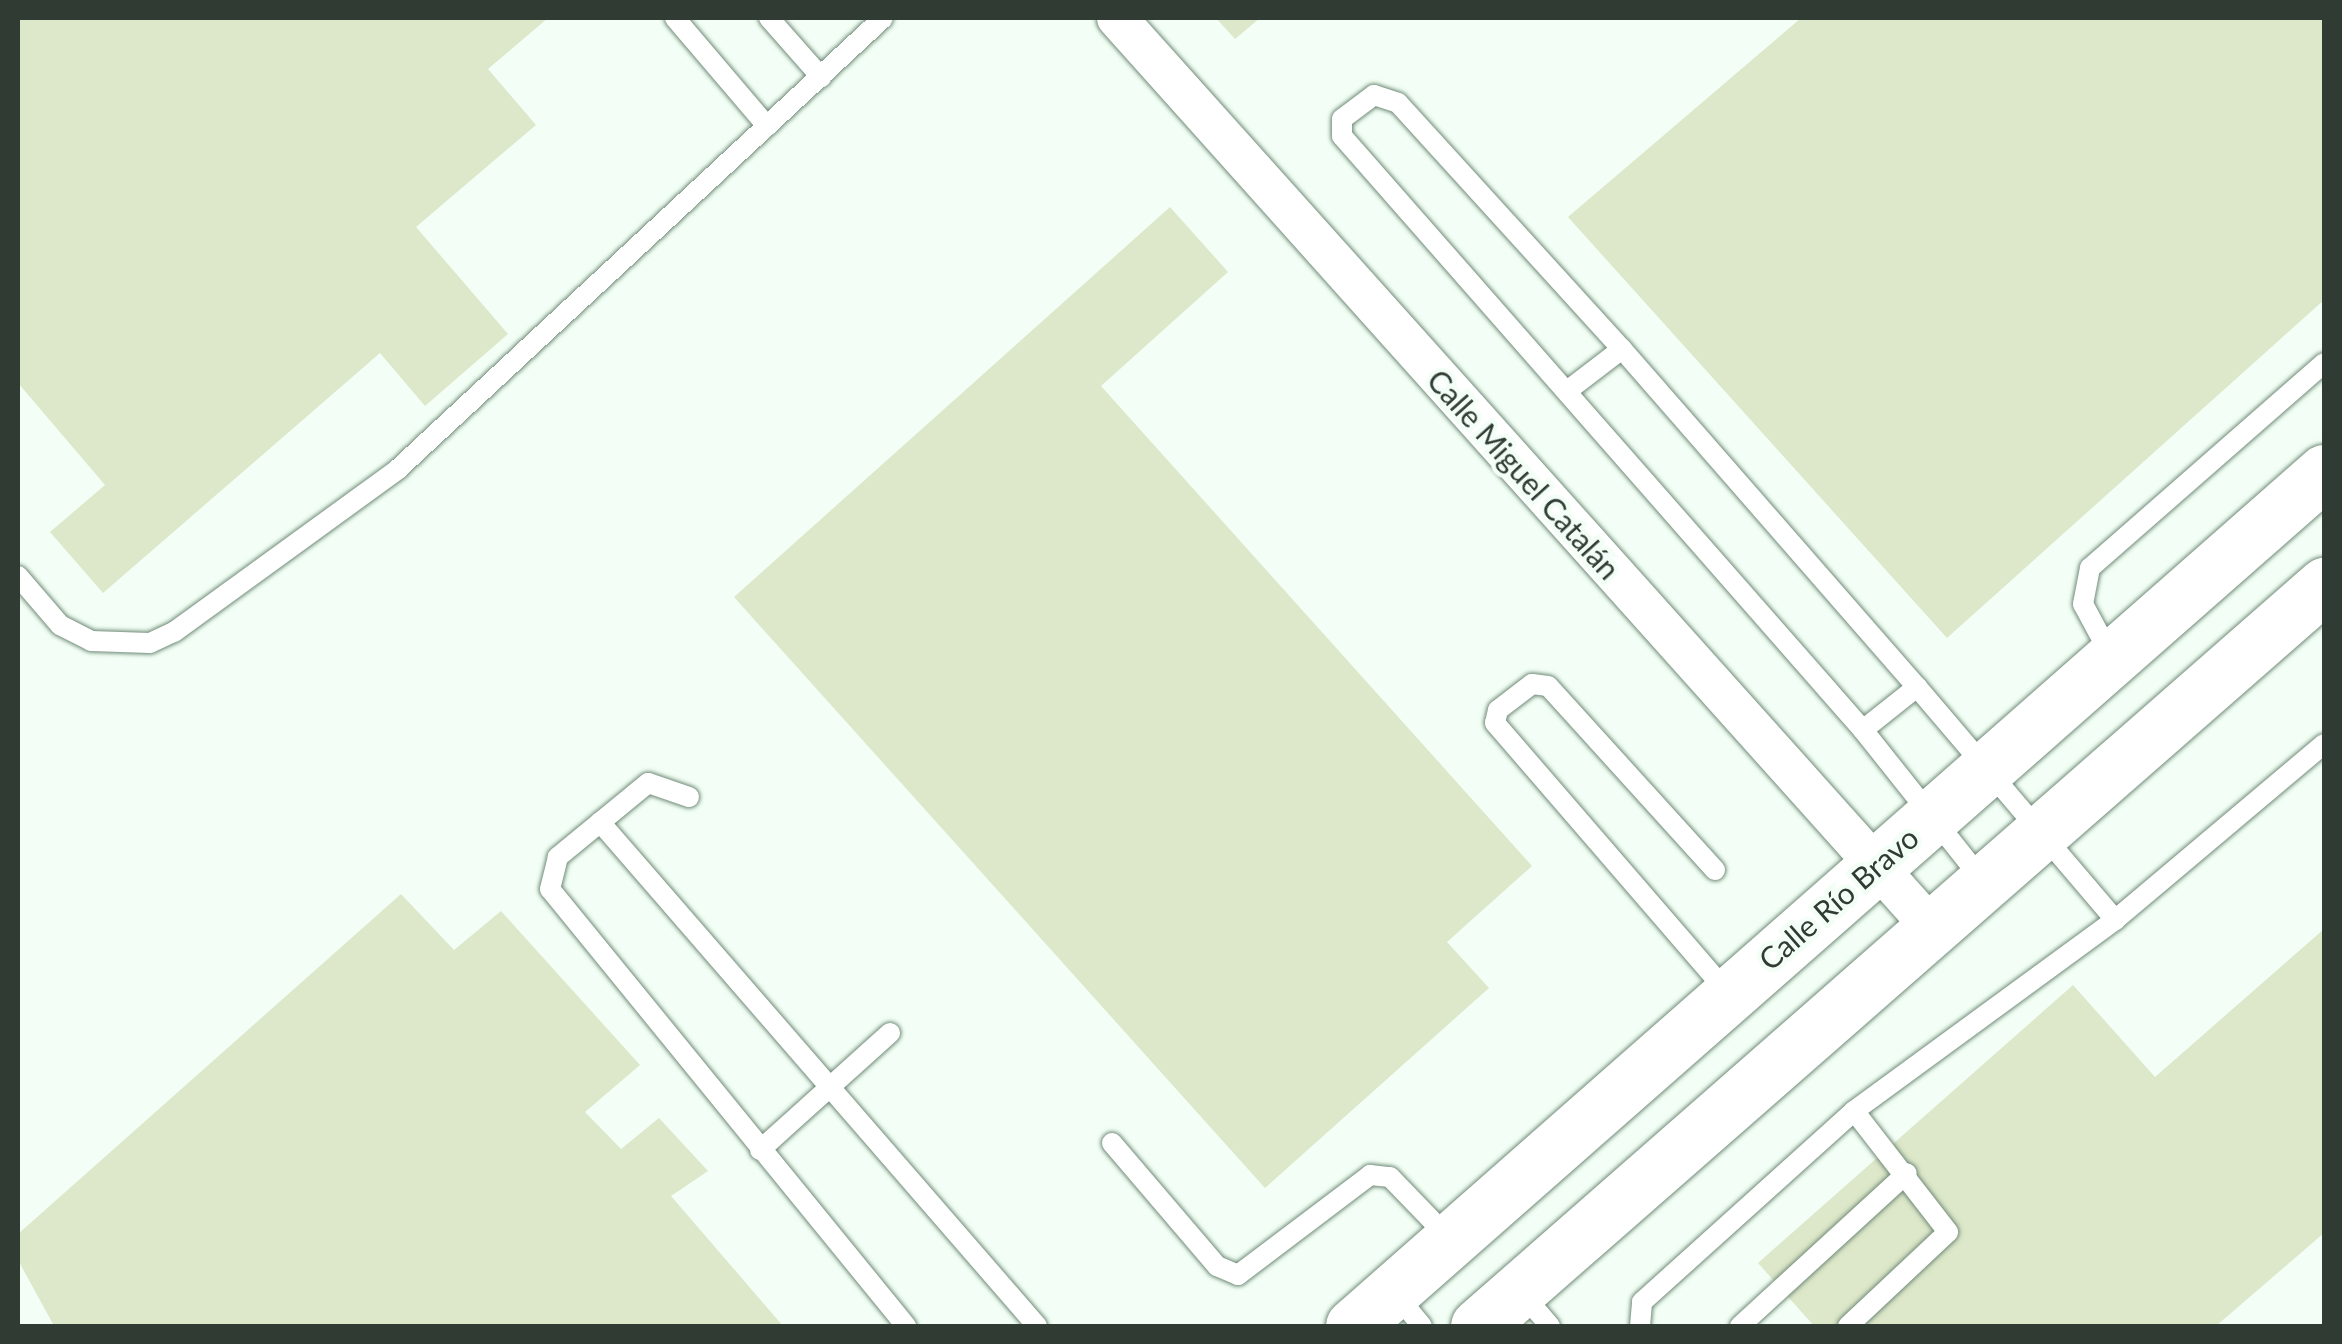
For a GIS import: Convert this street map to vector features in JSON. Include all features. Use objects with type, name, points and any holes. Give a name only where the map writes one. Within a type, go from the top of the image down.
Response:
[{"type":"street","name":"Calle Miguel Catalán","points":[[1117,18],[1873,867],[1933,929]]},
{"type":"street","name":"Calle Río Bravo","points":[[1353,1326],[1407,1308],[1448,1238],[2324,472]]},
{"type":"street","points":[[1478,1326],[1535,1309],[1933,929],[2324,585]]},
{"type":"lane","points":[[675,18],[768,126]]},
{"type":"lane","points":[[769,18],[821,77]]},
{"type":"lane","points":[[18,576],[60,625],[91,641],[150,643],[174,632],[398,469],[880,19]]},
{"type":"lane","points":[[1984,883],[1863,730],[1342,136],[1342,119],[1374,95],[1391,96],[1622,349],[2115,920]]},
{"type":"lane","points":[[1567,391],[1622,349]]},
{"type":"lane","points":[[2112,658],[2082,604],[2090,568],[2324,364]]},
{"type":"lane","points":[[1714,870],[1548,686],[1532,684],[1498,710],[1495,723],[1729,993]]},
{"type":"lane","points":[[1863,730],[1917,687]]},
{"type":"lane","points":[[1640,1326],[1642,1302],[1854,1111],[2115,920],[2324,744]]},
{"type":"lane","points":[[689,797],[648,783],[552,864],[550,889],[906,1326]]},
{"type":"lane","points":[[600,822],[1037,1326]]},
{"type":"lane","points":[[760,1150],[890,1033]]},
{"type":"lane","points":[[1848,1326],[1947,1239],[1947,1222],[1854,1111]]},
{"type":"lane","points":[[1112,1143],[1217,1266],[1238,1275],[1281,1251],[1370,1175],[1390,1177],[1448,1238]]},
{"type":"lane","points":[[1740,1326],[1907,1173]]},
{"type":"building","points":[[18,18],[548,18],[488,69],[536,125],[416,227],[508,334],[425,406],[380,353],[103,593],[50,532],[105,485],[18,383]]},
{"type":"building","points":[[1216,18],[1260,18],[1235,39]]},
{"type":"building","points":[[1801,18],[2324,18],[2324,300],[1947,638],[1568,217]]},
{"type":"building","points":[[1170,207],[1228,272],[1101,386],[1532,866],[1447,942],[1489,988],[1265,1188],[734,597]]},
{"type":"building","points":[[401,894],[454,950],[501,911],[640,1065],[585,1112],[621,1149],[659,1118],[708,1171],[671,1196],[783,1326],[54,1326],[18,1260],[18,1234]]},
{"type":"building","points":[[2324,929],[2324,1233],[2216,1326],[1814,1326],[1758,1263],[2073,985],[2155,1077]]}]
